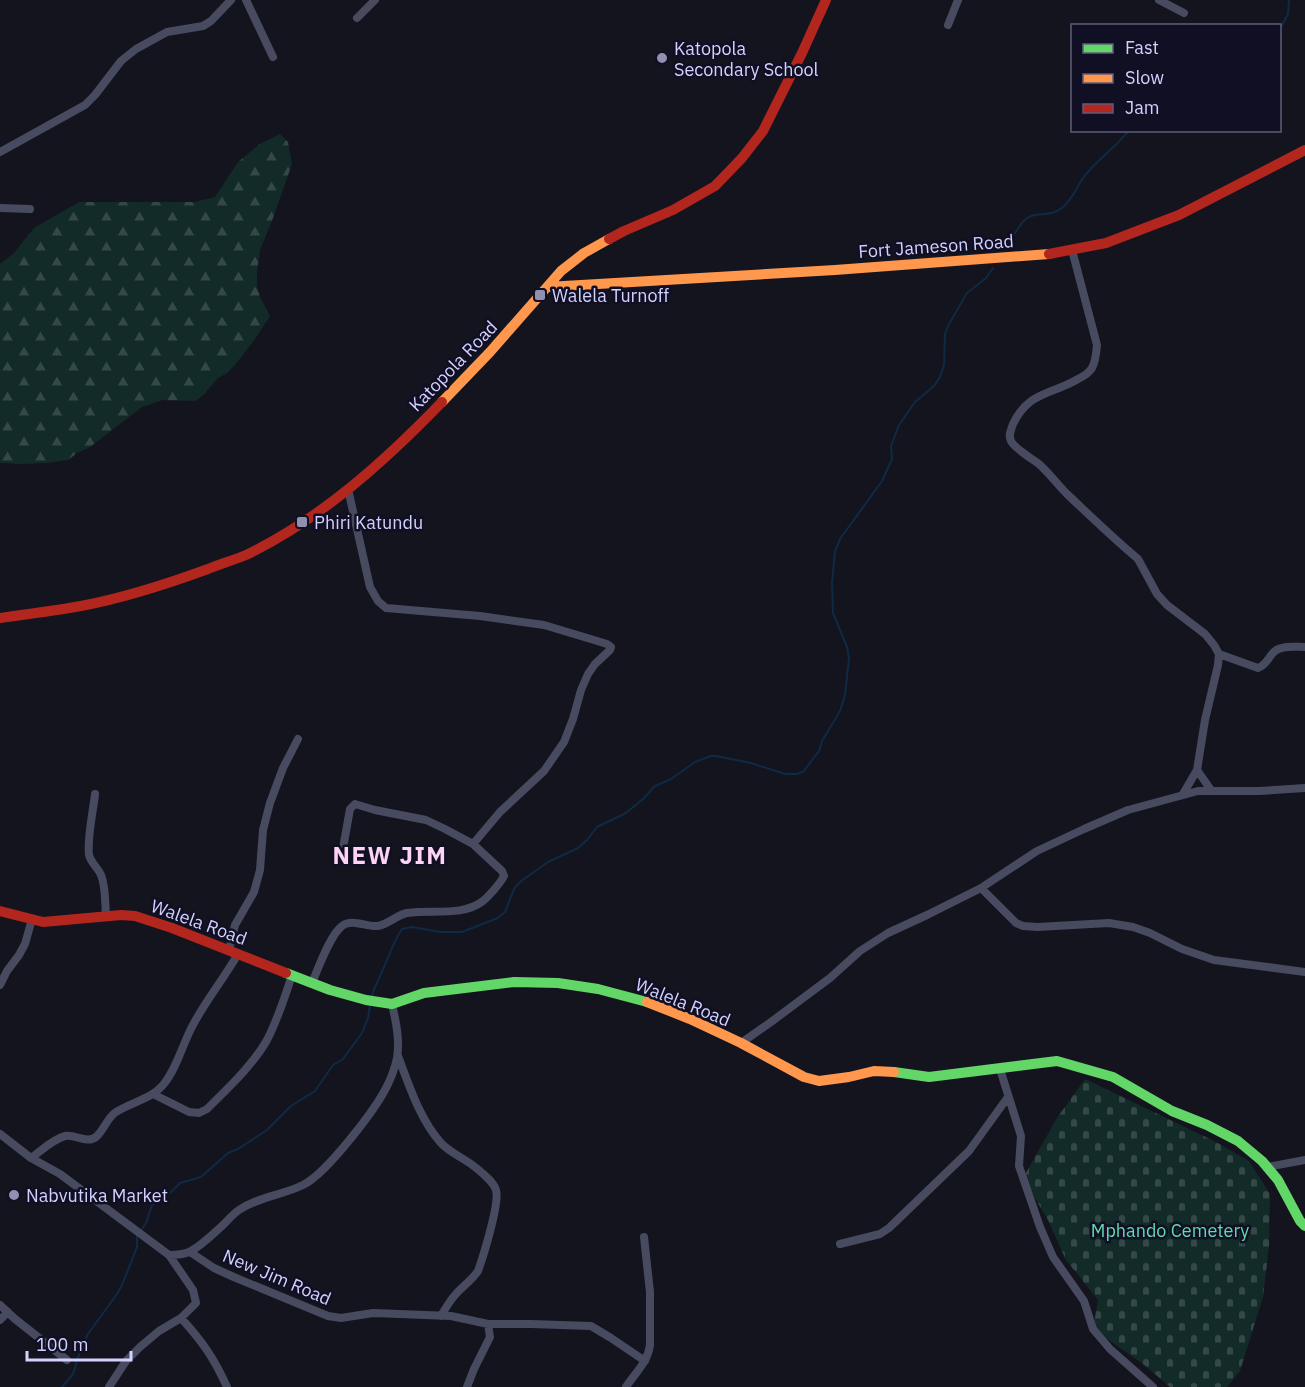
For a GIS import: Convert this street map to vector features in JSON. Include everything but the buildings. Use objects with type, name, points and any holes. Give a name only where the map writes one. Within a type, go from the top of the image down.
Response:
[{"type":"street","points":[[0,152],[85,105],[121,60],[136,49],[167,32],[203,26],[231,0]]},
{"type":"street","points":[[246,0],[273,57]]},
{"type":"street","points":[[357,18],[375,0]]},
{"type":"street","name":"Katopola Road","points":[[0,618],[82,606],[153,588],[245,555],[319,511],[407,438],[490,352],[547,286],[584,253],[624,231],[674,210],[715,186],[722,179],[763,131],[826,0]]},
{"type":"street","points":[[948,25],[958,0]]},
{"type":"street","points":[[1159,0],[1184,13]]},
{"type":"street","name":"Fort Jameson Road","points":[[547,286],[835,270],[1053,254],[1106,243],[1179,215],[1305,150]]},
{"type":"street","points":[[0,208],[30,209]]},
{"type":"street","points":[[1072,250],[1096,345],[1095,360],[1086,375],[1067,386],[1034,398],[1025,405],[1010,432],[1010,440],[1014,447],[1046,470],[1086,513],[1138,559],[1157,594],[1167,605],[1205,634],[1219,654],[1197,770],[1183,794]]},
{"type":"street","points":[[348,489],[370,587],[378,601],[386,608],[480,616],[544,625],[611,647],[588,674],[564,742],[544,771],[500,812],[473,844]]},
{"type":"street","points":[[1219,654],[1258,668],[1264,666],[1275,651],[1282,648],[1305,647]]},
{"type":"street","points":[[31,1158],[63,1136],[91,1140],[110,1117],[153,1094],[165,1083],[193,1025],[234,952],[235,925],[254,892],[260,870],[263,830],[270,803],[283,768],[298,739]]},
{"type":"street","points":[[1197,770],[1211,790]]},
{"type":"street","name":"Walela Road","points":[[0,911],[43,922],[121,915],[135,916],[172,928],[330,990],[366,1000],[392,1004],[424,993],[514,982],[558,983],[598,989],[645,1001],[741,1043],[830,978],[860,951],[888,933],[981,888],[1037,851],[1084,829],[1128,810],[1198,791],[1305,788]]},
{"type":"street","points":[[95,794],[89,855],[103,881],[106,917]]},
{"type":"street","points":[[312,983],[337,930],[343,925],[348,923],[376,926],[405,913],[466,909],[483,901],[504,876],[502,871],[473,844],[426,820],[355,804],[350,809],[342,854]]},
{"type":"street","points":[[981,888],[1016,923],[1023,926],[1109,923],[1133,927],[1182,950],[1214,960],[1305,972]]},
{"type":"street","points":[[0,985],[25,944],[32,919]]},
{"type":"street","points":[[153,1094],[189,1112],[199,1113],[207,1110],[240,1075],[266,1041],[278,1016],[292,975]]},
{"type":"street","points":[[169,1255],[190,1252],[238,1210],[306,1184],[342,1148],[376,1104],[388,1086],[394,1071],[398,1055],[398,1030],[392,1004]]},
{"type":"street","points":[[741,1043],[804,1077],[819,1081],[874,1071],[901,1072],[929,1077],[1058,1061],[1113,1077],[1172,1112],[1207,1125],[1238,1141],[1268,1167],[1305,1226]]},
{"type":"street","points":[[398,1055],[413,1096],[434,1135],[443,1145],[472,1164],[489,1179],[496,1190],[493,1217],[478,1271],[456,1294],[441,1316]]},
{"type":"street","points":[[1000,1070],[1021,1136],[1019,1166],[1053,1257],[1084,1301],[1093,1329],[1110,1349],[1153,1387]]},
{"type":"street","points":[[840,1244],[880,1234],[889,1228],[969,1151],[1008,1097]]},
{"type":"street","points":[[0,1134],[31,1158],[60,1174],[169,1255],[193,1290],[196,1303],[181,1318],[159,1331],[140,1347],[126,1361],[109,1387]]},
{"type":"street","points":[[1268,1167],[1305,1160]]},
{"type":"street","points":[[626,1387],[649,1354],[650,1292],[644,1237]]},
{"type":"street","name":"New Jim Road","points":[[190,1252],[214,1268],[328,1316],[341,1318],[373,1313],[451,1316],[488,1324],[591,1326],[645,1361]]},
{"type":"street","points":[[0,1305],[67,1360]]},
{"type":"street","points":[[0,1320],[8,1312]]},
{"type":"street","points":[[181,1318],[203,1342],[228,1387]]},
{"type":"street","points":[[467,1387],[490,1337],[488,1324]]},
{"type":"green space","points":[[280,134],[288,142],[292,164],[260,250],[257,272],[260,297],[270,316],[235,365],[218,378],[196,401],[163,400],[142,407],[90,447],[68,460],[46,463],[0,463],[0,264],[14,253],[34,228],[79,202],[194,202],[215,197],[238,162],[260,144]]},
{"type":"green space","name":"Mphando Cemetery","points":[[1085,1079],[1216,1142],[1249,1161],[1270,1194],[1269,1246],[1263,1297],[1240,1371],[1227,1387],[1170,1387],[1143,1364],[1093,1329],[1098,1300],[1066,1260],[1048,1220],[1023,1178],[1057,1118]]},
{"type":"waterway","points":[[1281,27],[1288,14],[1289,0]]},
{"type":"waterway","points":[[993,250],[1012,237],[1027,218],[1052,213],[1062,208],[1088,172],[1127,132]]},
{"type":"waterway","points":[[372,996],[402,929],[412,927],[440,932],[462,932],[498,918],[505,912],[514,889],[520,882],[548,862],[578,848],[597,827],[626,813],[655,786],[671,779],[695,762],[716,756],[751,763],[785,774],[803,772],[819,751],[822,741],[840,711],[845,695],[849,658],[847,647],[833,613],[832,583],[835,551],[840,539],[882,481],[892,459],[891,446],[899,425],[915,402],[934,386],[940,377],[944,365],[945,334],[949,324],[967,293],[986,278],[993,268]]},
{"type":"waterway","points":[[62,1387],[73,1374],[88,1334],[122,1285],[137,1247],[137,1236],[146,1223],[152,1205],[180,1183],[201,1177],[228,1153],[267,1130],[291,1106],[315,1091],[333,1065],[343,1059],[362,1033],[370,1005]]},
{"type":"traffic: fast","points":[[286,973],[330,990],[366,1000],[392,1004],[424,993],[514,982],[558,983],[598,989],[647,1002]]},
{"type":"traffic: fast","points":[[894,1072],[929,1077],[1057,1061],[1113,1077],[1172,1111],[1238,1141],[1262,1161],[1278,1180],[1305,1226]]},
{"type":"traffic: slow","points":[[442,402],[490,352],[561,271],[584,253],[609,239]]},
{"type":"traffic: slow","points":[[547,287],[835,270],[1049,254]]},
{"type":"traffic: slow","points":[[647,1002],[741,1043],[804,1077],[819,1081],[874,1071],[894,1072]]},
{"type":"traffic: jam","points":[[609,239],[673,210],[715,186],[742,158],[763,131],[826,0]]},
{"type":"traffic: jam","points":[[1049,254],[1106,243],[1179,215],[1305,150]]},
{"type":"traffic: jam","points":[[0,618],[71,608],[113,599],[177,580],[246,555],[274,541],[351,487],[398,446],[442,402]]},
{"type":"traffic: jam","points":[[0,911],[43,922],[121,915],[135,916],[172,928],[286,973]]},
{"type":"place","name":"Katopola Secondary School","points":[[662,58]]},
{"type":"place","name":"Walela Turnoff","points":[[540,295]]},
{"type":"place","name":"Phiri Katundu","points":[[302,522]]},
{"type":"place","name":"Nabvutika Market","points":[[14,1195]]},
{"type":"district","name":"NEW JIM","points":[[390,855]]}]
